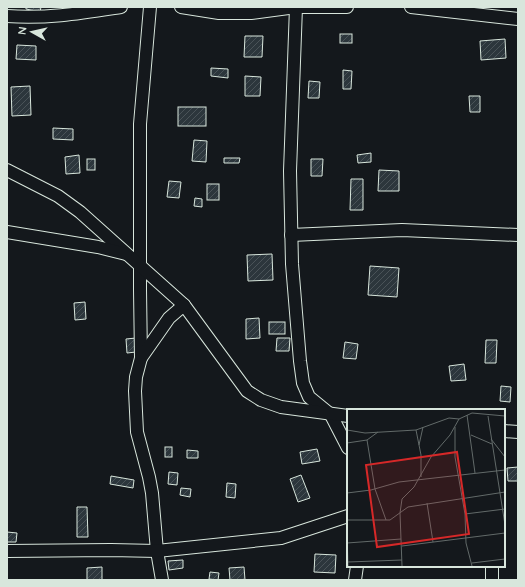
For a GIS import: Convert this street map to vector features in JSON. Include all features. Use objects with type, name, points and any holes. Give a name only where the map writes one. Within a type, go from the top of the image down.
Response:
[{"type":"street","points":[[7,16],[28,18],[67,16],[121,7]]},
{"type":"street","points":[[142,358],[140,265],[140,124],[150,7]]},
{"type":"street","points":[[181,7],[219,13],[251,13],[296,7],[347,7]]},
{"type":"street","points":[[296,7],[290,171],[291,235],[298,339],[303,383],[309,397],[331,415],[347,446]]},
{"type":"street","points":[[411,7],[518,19]]},
{"type":"street","points":[[7,170],[58,196],[80,212],[184,305],[248,391],[261,400],[281,407],[331,415],[347,416]]},
{"type":"street","points":[[291,235],[402,230],[518,235]]},
{"type":"street","points":[[7,232],[98,247],[127,254]]},
{"type":"street","points":[[162,580],[157,551],[152,493],[137,432],[135,391],[136,377],[142,358],[169,318],[184,305]]},
{"type":"street","points":[[505,430],[518,432]]},
{"type":"street","points":[[7,551],[157,551],[281,538],[347,516]]},
{"type":"street","points":[[355,580],[357,567]]},
{"type":"street","points":[[492,567],[492,580]]},
{"type":"building","points":[[26,7],[41,7],[40,12],[26,9]]},
{"type":"building","points":[[340,34],[352,34],[352,43],[340,43]]},
{"type":"building","points":[[245,36],[263,36],[262,57],[244,57]]},
{"type":"building","points":[[505,39],[506,58],[481,60],[480,41]]},
{"type":"building","points":[[17,45],[36,46],[36,60],[16,59]]},
{"type":"building","points":[[211,68],[228,69],[228,78],[211,76]]},
{"type":"building","points":[[343,70],[352,71],[351,89],[343,89]]},
{"type":"building","points":[[245,76],[261,77],[260,96],[245,96]]},
{"type":"building","points":[[309,81],[320,82],[319,98],[308,98]]},
{"type":"building","points":[[30,86],[31,115],[12,116],[11,87]]},
{"type":"building","points":[[469,96],[480,96],[480,112],[470,112]]},
{"type":"building","points":[[178,107],[206,107],[206,126],[178,126]]},
{"type":"building","points":[[53,128],[73,129],[73,140],[53,139]]},
{"type":"building","points":[[194,140],[207,141],[206,162],[192,161]]},
{"type":"building","points":[[371,153],[371,162],[358,163],[357,155]]},
{"type":"building","points":[[79,155],[80,173],[66,174],[65,157]]},
{"type":"building","points":[[224,158],[240,158],[239,163],[224,163]]},
{"type":"building","points":[[87,159],[95,159],[95,170],[87,170]]},
{"type":"building","points":[[311,159],[323,159],[322,176],[311,176]]},
{"type":"building","points":[[379,170],[399,171],[399,191],[378,191]]},
{"type":"building","points":[[351,179],[363,179],[363,210],[350,210]]},
{"type":"building","points":[[169,181],[181,182],[179,198],[167,197]]},
{"type":"building","points":[[207,184],[219,184],[219,200],[207,200]]},
{"type":"building","points":[[195,198],[202,199],[202,207],[194,206]]},
{"type":"building","points":[[272,254],[273,280],[248,281],[247,255]]},
{"type":"building","points":[[370,266],[399,268],[397,297],[368,295]]},
{"type":"building","points":[[85,302],[86,319],[75,320],[74,303]]},
{"type":"building","points":[[259,318],[260,338],[246,339],[246,319]]},
{"type":"building","points":[[269,322],[285,322],[285,334],[269,334]]},
{"type":"building","points":[[136,338],[136,352],[127,353],[126,339]]},
{"type":"building","points":[[277,338],[290,338],[289,351],[276,351]]},
{"type":"building","points":[[486,340],[497,340],[496,363],[485,363]]},
{"type":"building","points":[[345,342],[358,344],[356,359],[343,358]]},
{"type":"building","points":[[464,364],[466,380],[451,381],[449,366]]},
{"type":"building","points":[[501,386],[511,387],[510,402],[500,401]]},
{"type":"building","points":[[165,447],[172,447],[172,457],[165,457]]},
{"type":"building","points":[[317,449],[320,461],[302,464],[300,452]]},
{"type":"building","points":[[187,450],[198,451],[198,458],[187,458]]},
{"type":"building","points":[[518,467],[518,481],[508,481],[507,468]]},
{"type":"building","points":[[169,472],[178,473],[177,485],[168,484]]},
{"type":"building","points":[[301,475],[310,498],[298,502],[290,479]]},
{"type":"building","points":[[111,476],[134,480],[133,488],[110,484]]},
{"type":"building","points":[[227,483],[236,484],[235,498],[226,497]]},
{"type":"building","points":[[181,488],[191,489],[190,497],[180,495]]},
{"type":"building","points":[[77,507],[87,507],[88,537],[77,537]]},
{"type":"building","points":[[7,532],[17,533],[16,542],[7,542]]},
{"type":"building","points":[[315,554],[336,555],[335,573],[314,572]]},
{"type":"building","points":[[183,560],[183,568],[169,570],[168,561]]},
{"type":"building","points":[[102,567],[102,580],[87,580],[87,568]]},
{"type":"building","points":[[244,567],[245,580],[230,580],[229,568]]},
{"type":"building","points":[[210,572],[219,573],[218,580],[209,579]]}]
